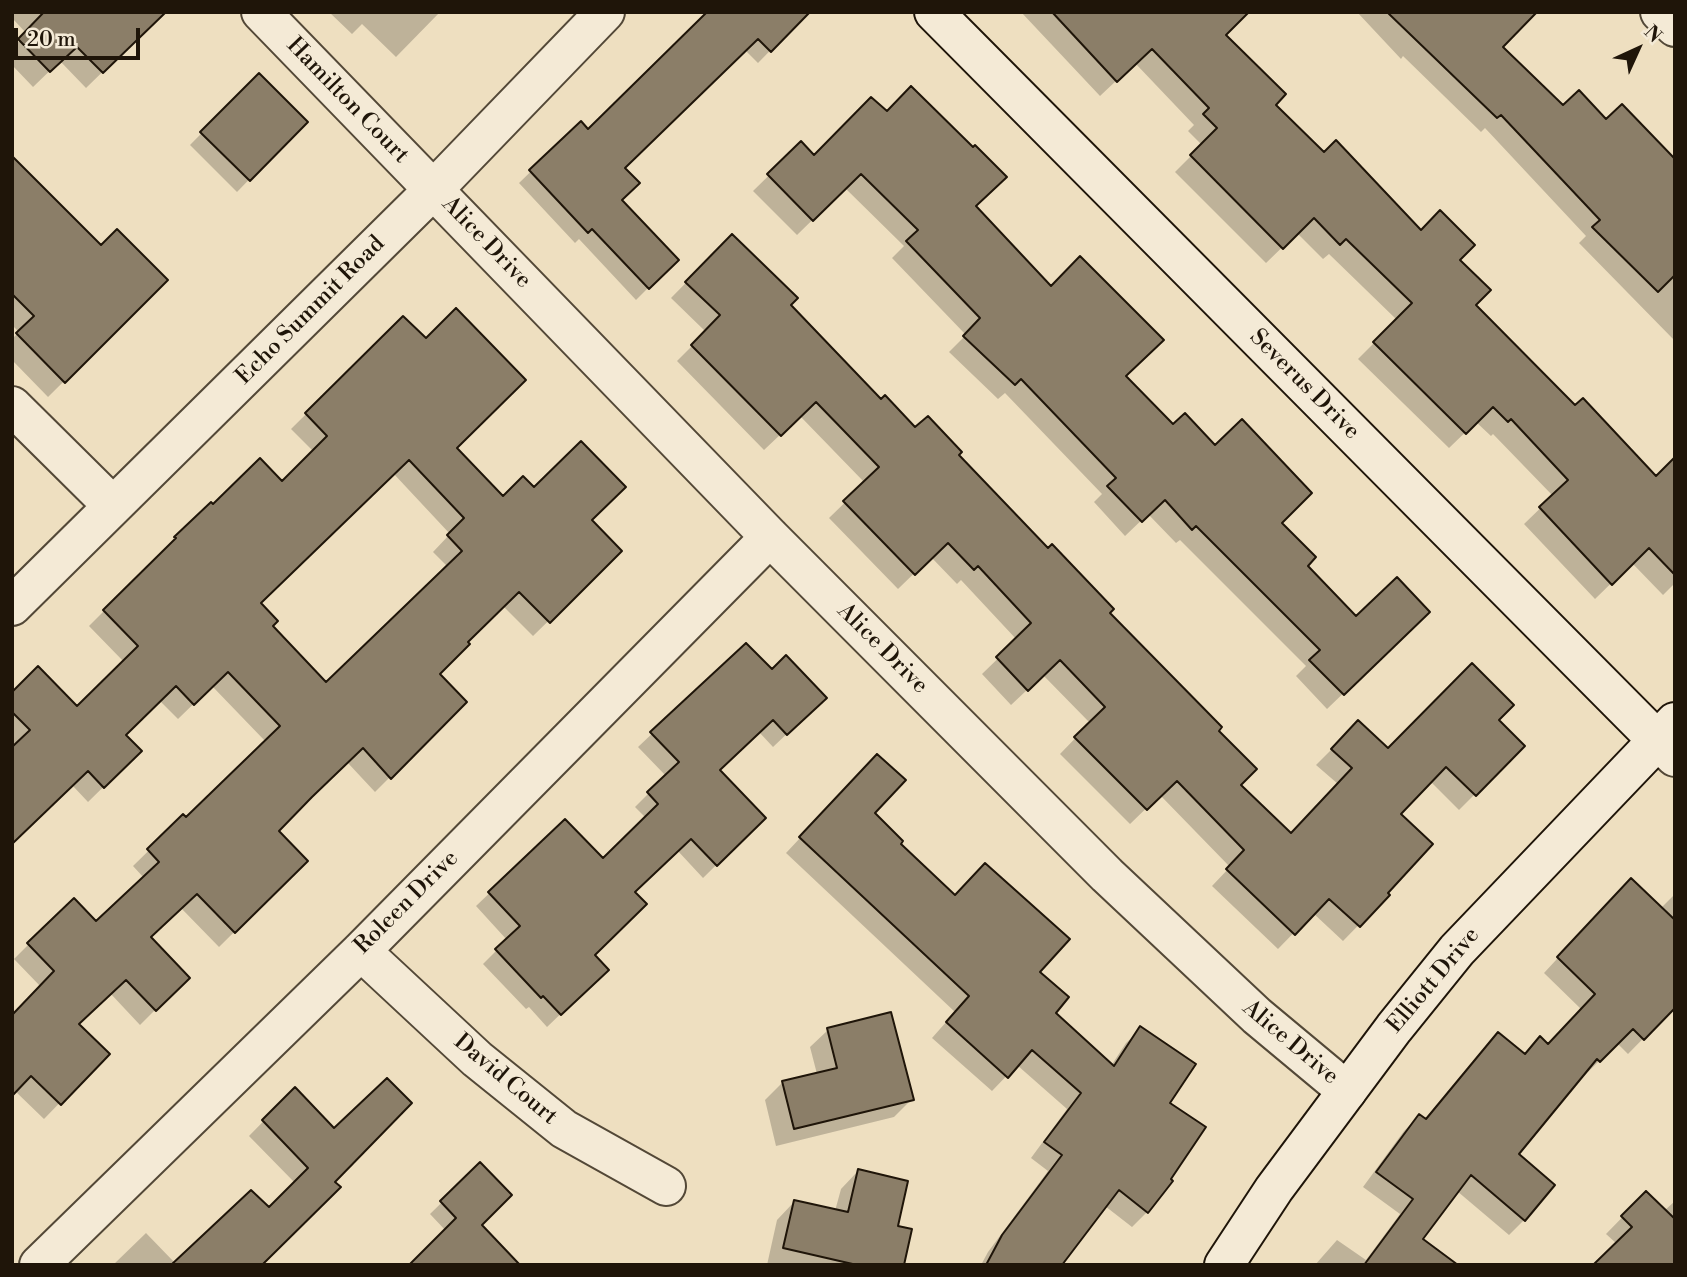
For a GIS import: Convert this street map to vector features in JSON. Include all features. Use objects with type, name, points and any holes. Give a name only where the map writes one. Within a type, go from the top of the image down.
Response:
[{"type":"street","name":"Hamilton Court","points":[[261,12],[434,189]]},
{"type":"street","name":"Echo Summit Road","points":[[12,606],[434,189],[605,12]]},
{"type":"street","name":"Severus Drive","points":[[934,12],[1669,740]]},
{"type":"street","points":[[1660,12],[1675,27]]},
{"type":"street","name":"Alice Drive","points":[[434,189],[770,537],[1107,875],[1257,1016],[1348,1091]]},
{"type":"street","points":[[12,406],[113,506]]},
{"type":"street","name":"Roleen Drive","points":[[39,1265],[360,951],[770,537]]},
{"type":"street","name":"Elliott Drive","points":[[1224,1265],[1274,1189],[1394,1028],[1457,950],[1669,740]]},
{"type":"street","name":"David Court","points":[[360,951],[477,1059],[564,1129],[666,1186]]},
{"type":"building","points":[[44,12],[166,12],[103,73],[77,47],[50,72],[18,39]]},
{"type":"building","points":[[707,12],[810,12],[771,52],[758,39],[625,168],[640,183],[622,200],[679,260],[649,289],[592,229],[588,233],[529,170],[581,121],[588,129]]},
{"type":"building","points":[[1052,12],[1249,12],[1226,35],[1286,94],[1276,105],[1324,152],[1336,140],[1421,230],[1440,210],[1475,245],[1460,260],[1491,290],[1476,305],[1575,405],[1583,398],[1656,476],[1675,457],[1675,575],[1649,548],[1612,585],[1539,507],[1568,480],[1511,419],[1508,422],[1493,407],[1466,434],[1373,342],[1412,303],[1346,239],[1340,245],[1314,218],[1283,249],[1190,155],[1217,128],[1203,114],[1209,108],[1152,49],[1117,82]]},
{"type":"building","points":[[1387,12],[1537,12],[1503,47],[1563,105],[1579,90],[1606,119],[1622,104],[1675,159],[1675,275],[1658,292],[1592,227],[1600,220],[1501,115],[1497,118]]},
{"type":"building","points":[[259,73],[308,122],[250,181],[200,132]]},
{"type":"building","points":[[911,86],[1007,177],[976,206],[1051,286],[1080,256],[1164,340],[1126,376],[1173,424],[1185,413],[1215,445],[1242,419],[1312,493],[1282,523],[1316,557],[1308,566],[1356,616],[1397,577],[1430,612],[1344,695],[1309,660],[1320,650],[1196,526],[1192,530],[1165,500],[1142,522],[1107,486],[1116,478],[1021,379],[1015,385],[963,336],[980,318],[906,241],[918,230],[861,174],[813,221],[767,174],[801,141],[814,155],[871,97],[887,111]]},
{"type":"building","points":[[12,156],[101,245],[117,229],[168,280],[65,383],[16,333],[34,316],[12,294]]},
{"type":"building","points":[[732,234],[798,298],[791,305],[881,399],[885,395],[915,427],[928,416],[962,452],[959,455],[1048,548],[1052,544],[1114,609],[1110,613],[1222,727],[1219,731],[1257,769],[1241,785],[1291,833],[1352,768],[1331,749],[1358,720],[1388,748],[1472,663],[1514,705],[1499,720],[1525,746],[1476,796],[1446,767],[1401,814],[1433,844],[1360,927],[1329,899],[1295,935],[1226,869],[1244,850],[1177,781],[1147,810],[1074,737],[1105,707],[1060,660],[1028,691],[996,657],[1031,623],[978,566],[974,570],[948,543],[915,575],[843,501],[879,467],[816,402],[781,436],[691,345],[720,315],[685,282]]},
{"type":"building","points":[[456,308],[526,380],[457,448],[503,496],[523,476],[534,487],[581,441],[626,487],[592,520],[622,551],[550,623],[519,592],[468,642],[470,644],[440,674],[467,702],[391,779],[363,748],[312,797],[279,831],[308,861],[235,933],[197,894],[151,937],[190,978],[156,1011],[126,980],[79,1024],[110,1054],[61,1105],[31,1076],[12,1096],[12,1015],[54,971],[27,943],[74,898],[96,921],[159,862],[147,849],[183,814],[186,817],[280,726],[228,672],[194,705],[176,686],[126,735],[142,751],[104,788],[88,771],[12,844],[12,747],[30,730],[12,712],[12,692],[38,666],[77,706],[138,646],[103,610],[176,538],[174,537],[260,458],[282,481],[327,436],[305,413],[403,316],[426,338]],"holes":[[[409,460],[464,518],[447,535],[462,551],[326,682],[273,626],[278,621],[261,603]]]},
{"type":"building","points":[[746,643],[772,669],[786,655],[827,698],[787,735],[773,720],[720,770],[766,818],[717,866],[691,839],[635,892],[647,904],[595,955],[609,970],[561,1015],[543,996],[541,998],[495,949],[520,926],[488,892],[565,819],[603,858],[658,804],[647,792],[679,762],[650,732]]},
{"type":"building","points":[[877,754],[906,780],[875,813],[903,841],[901,844],[955,895],[985,863],[1070,939],[1040,972],[1069,997],[1056,1013],[1114,1066],[1140,1026],[1196,1064],[1170,1103],[1206,1127],[1171,1179],[1173,1181],[1148,1213],[1119,1190],[1062,1265],[986,1265],[1002,1235],[1062,1155],[1044,1142],[1081,1093],[1032,1050],[1008,1078],[946,1022],[969,996],[799,837]]},
{"type":"building","points":[[1631,878],[1675,920],[1675,1008],[1644,1040],[1633,1029],[1600,1062],[1597,1059],[1519,1154],[1555,1185],[1525,1221],[1471,1175],[1423,1239],[1458,1265],[1364,1265],[1413,1199],[1376,1172],[1419,1114],[1426,1119],[1498,1032],[1525,1054],[1540,1036],[1548,1044],[1595,994],[1557,957]]},
{"type":"building","points":[[891,1012],[914,1100],[794,1129],[782,1081],[837,1068],[827,1028]]},
{"type":"building","points":[[387,1078],[412,1103],[335,1182],[341,1187],[262,1265],[171,1265],[251,1190],[269,1207],[308,1168],[262,1120],[295,1087],[334,1128]]},
{"type":"building","points":[[480,1162],[512,1195],[482,1225],[520,1265],[409,1265],[456,1218],[440,1201]]},
{"type":"building","points":[[858,1169],[908,1181],[898,1226],[912,1229],[904,1265],[857,1265],[783,1248],[794,1200],[848,1212]]},
{"type":"building","points":[[1646,1191],[1675,1219],[1675,1265],[1593,1265],[1632,1227],[1621,1216]]}]
